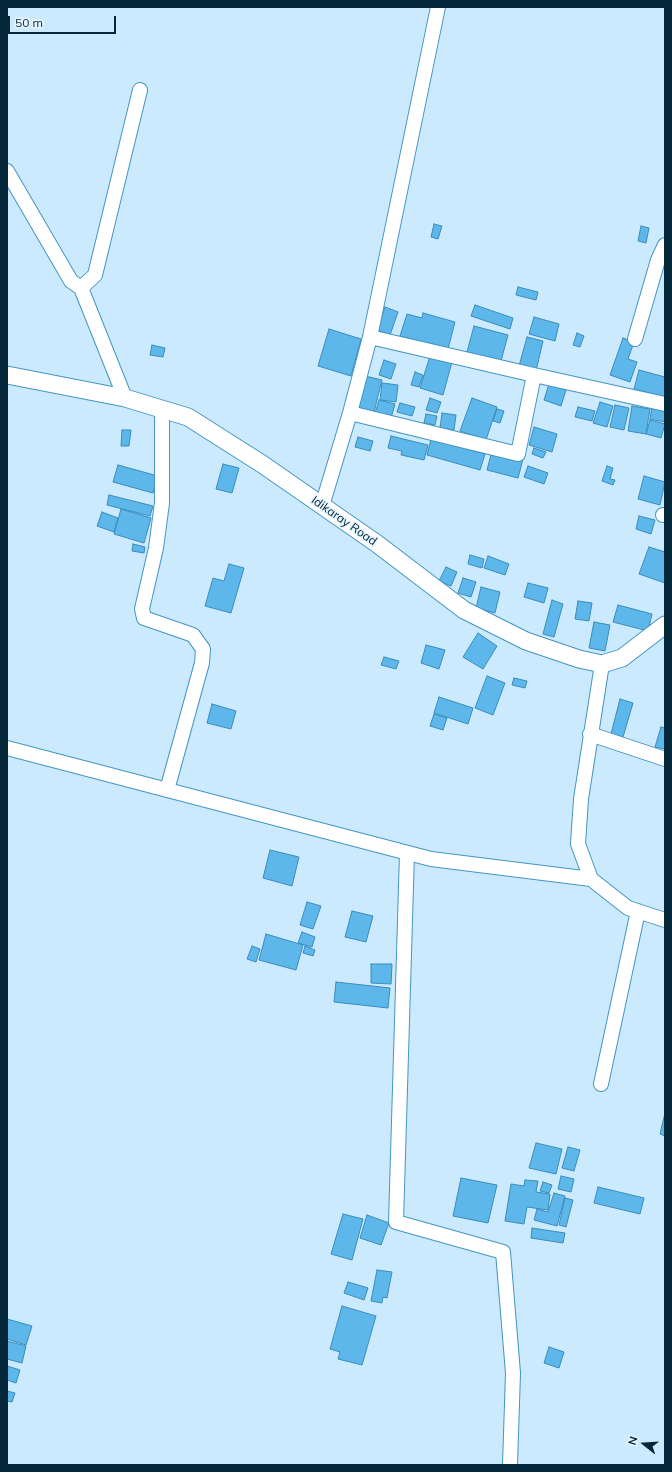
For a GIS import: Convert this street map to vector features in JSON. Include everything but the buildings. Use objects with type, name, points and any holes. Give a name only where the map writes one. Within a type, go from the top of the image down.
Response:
[{"type":"street","points":[[322,506],[350,413],[370,337],[438,7]]},
{"type":"street","points":[[80,288],[95,275],[140,90]]},
{"type":"street","points":[[7,171],[71,281],[80,288],[125,398]]},
{"type":"street","points":[[635,339],[658,260],[665,245]]},
{"type":"street","points":[[370,337],[665,404]]},
{"type":"street","name":"Idikaray Road","points":[[7,374],[125,398],[188,417],[262,464],[376,543],[464,610],[526,640],[579,659],[602,664],[622,658],[665,625]]},
{"type":"street","points":[[350,413],[518,454],[534,375]]},
{"type":"street","points":[[162,409],[162,502],[156,548],[142,609],[144,618],[193,635],[203,649],[202,663],[167,790]]},
{"type":"street","points":[[591,879],[578,844],[580,799],[602,664]]},
{"type":"street","points":[[590,734],[665,759]]},
{"type":"street","points":[[7,748],[431,859],[591,879],[628,908],[665,920]]},
{"type":"street","points":[[407,853],[396,1222],[503,1252],[513,1373],[510,1465]]},
{"type":"street","points":[[601,1084],[638,911]]}]
